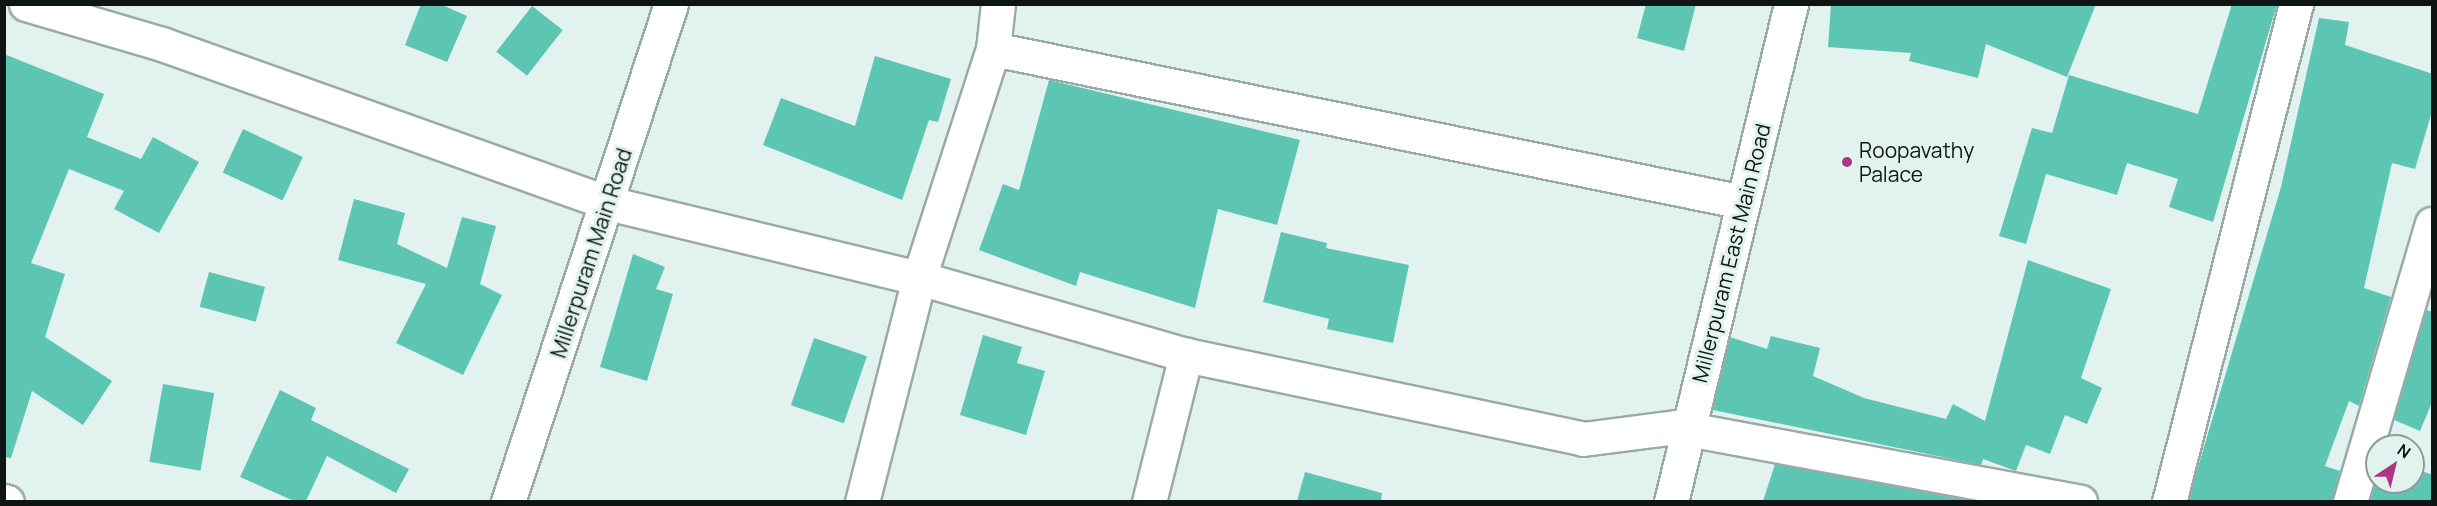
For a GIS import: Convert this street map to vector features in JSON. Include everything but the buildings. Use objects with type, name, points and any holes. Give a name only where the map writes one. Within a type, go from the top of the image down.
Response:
[{"type":"street","points":[[26,4],[162,44],[608,203],[919,278],[1186,354],[1583,439],[1688,429],[2080,501]]},
{"type":"street","name":"Millerpuram Main Road","points":[[508,501],[608,203],[671,4]]},
{"type":"street","points":[[862,501],[919,278],[993,49],[998,4]]},
{"type":"street","name":"Millerpuram East Main Road","points":[[1671,501],[1791,4]]},
{"type":"street","points":[[2169,501],[2296,4]]},
{"type":"street","points":[[993,49],[1743,202]]},
{"type":"street","points":[[2350,501],[2433,224]]},
{"type":"street","points":[[1149,501],[1186,354]]},
{"type":"place","name":"Roopavathy Palace","points":[[1847,162]]}]
